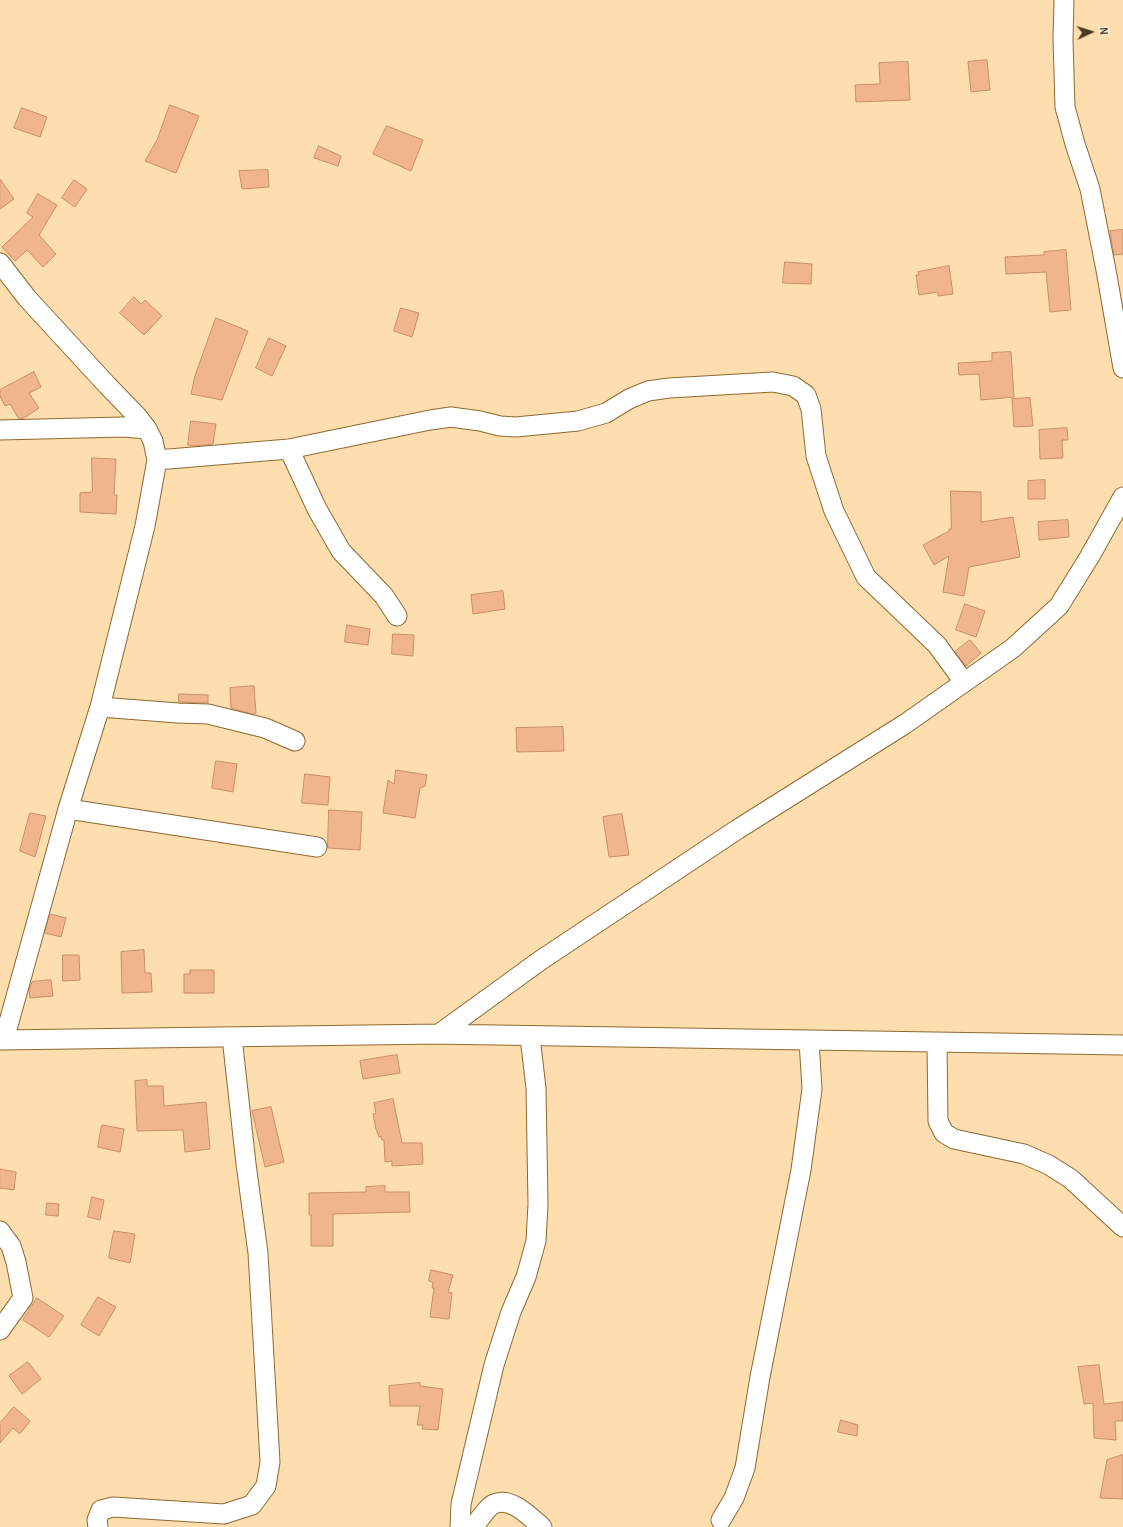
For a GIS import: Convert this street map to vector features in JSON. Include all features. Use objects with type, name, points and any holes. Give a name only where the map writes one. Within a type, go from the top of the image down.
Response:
[{"type":"street","points":[[1064,0],[1063,39],[1065,107],[1075,144],[1090,189],[1123,368]]},
{"type":"street","points":[[0,263],[27,298],[137,416],[147,429],[153,442],[157,460],[145,526],[100,707],[68,809],[2,1040],[439,1034],[530,1037],[1123,1045]]},
{"type":"street","points":[[157,460],[289,449],[451,417],[480,421],[500,426],[516,427],[578,421],[606,413],[629,399],[648,392],[669,388],[773,382],[793,386],[806,395],[812,409],[816,456],[834,511],[866,577],[937,645],[964,682]]},
{"type":"street","points":[[0,430],[123,427],[147,429]]},
{"type":"street","points":[[289,449],[317,509],[341,551],[384,596],[397,616]]},
{"type":"street","points":[[439,1034],[541,960],[738,829],[905,724],[1014,648],[1059,606],[1090,556],[1123,496]]},
{"type":"street","points":[[100,707],[208,714],[265,728],[296,741]]},
{"type":"street","points":[[68,809],[317,847]]},
{"type":"street","points":[[98,1527],[97,1520],[101,1510],[113,1507],[224,1514],[252,1505],[266,1486],[270,1462],[258,1253],[246,1164],[232,1037]]},
{"type":"street","points":[[460,1527],[461,1504],[494,1365],[511,1312],[526,1277],[536,1241],[538,1204],[536,1088],[530,1037]]},
{"type":"street","points":[[721,1520],[734,1498],[745,1468],[760,1377],[801,1170],[812,1089],[810,1041]]},
{"type":"street","points":[[937,1043],[938,1120],[944,1133],[954,1139],[1024,1154],[1049,1165],[1072,1179],[1123,1227]]},
{"type":"street","points":[[0,1231],[11,1246],[16,1262],[23,1298],[0,1330]]},
{"type":"street","points":[[473,1527],[492,1504],[502,1502],[511,1504],[528,1515],[542,1527]]},
{"type":"building","points":[[987,60],[990,90],[971,92],[968,62]]},
{"type":"building","points":[[908,62],[910,100],[856,102],[855,85],[880,84],[879,63]]},
{"type":"building","points":[[170,105],[199,116],[176,173],[145,161],[157,140]]},
{"type":"building","points":[[22,108],[47,117],[40,137],[14,128]]},
{"type":"building","points":[[387,126],[423,140],[411,171],[373,154]]},
{"type":"building","points":[[319,146],[341,156],[338,166],[314,158]]},
{"type":"building","points":[[268,170],[269,187],[242,189],[239,171]]},
{"type":"building","points":[[0,179],[14,199],[0,209]]},
{"type":"building","points":[[74,180],[87,189],[75,207],[62,198]]},
{"type":"building","points":[[38,194],[57,205],[39,235],[56,254],[43,267],[27,250],[15,261],[2,247],[33,217],[27,213]]},
{"type":"building","points":[[1123,230],[1123,254],[1114,255],[1110,231]]},
{"type":"building","points":[[1066,250],[1071,310],[1050,312],[1046,272],[1006,274],[1005,257],[1044,255],[1044,252]]},
{"type":"building","points":[[785,262],[812,264],[811,284],[783,283]]},
{"type":"building","points":[[949,266],[953,294],[938,296],[938,292],[919,295],[916,275],[919,275],[918,272]]},
{"type":"building","points":[[134,297],[141,304],[145,300],[162,316],[144,335],[120,313]]},
{"type":"building","points":[[401,308],[419,313],[412,337],[394,331]]},
{"type":"building","points":[[216,318],[248,331],[222,400],[191,394],[195,376]]},
{"type":"building","points":[[269,338],[286,346],[272,376],[256,368]]},
{"type":"building","points":[[1011,352],[1014,397],[981,400],[979,374],[959,375],[958,363],[992,361],[992,353]]},
{"type":"building","points":[[34,372],[41,387],[29,393],[39,408],[24,418],[19,419],[10,404],[5,406],[0,396],[0,390]]},
{"type":"building","points":[[1030,398],[1033,426],[1014,427],[1012,399]]},
{"type":"building","points":[[191,421],[216,424],[213,444],[195,446],[188,445]]},
{"type":"building","points":[[1067,428],[1068,440],[1062,440],[1063,458],[1040,459],[1039,430]]},
{"type":"building","points":[[92,458],[116,459],[114,495],[117,495],[116,514],[80,512],[80,493],[92,492]]},
{"type":"building","points":[[1045,480],[1045,499],[1028,499],[1028,481]]},
{"type":"building","points":[[951,491],[981,492],[981,522],[1013,517],[1020,557],[969,567],[964,596],[943,592],[949,556],[934,565],[923,545],[951,529]]},
{"type":"building","points":[[1068,520],[1069,537],[1039,540],[1038,522]]},
{"type":"building","points":[[503,591],[505,609],[473,614],[471,595]]},
{"type":"building","points":[[965,604],[985,611],[976,637],[956,630]]},
{"type":"building","points":[[347,625],[370,629],[368,645],[345,642]]},
{"type":"building","points":[[393,634],[414,635],[413,656],[392,654]]},
{"type":"building","points":[[970,640],[981,653],[966,666],[955,652]]},
{"type":"building","points":[[254,686],[256,713],[252,714],[231,708],[230,688]]},
{"type":"building","points":[[179,694],[208,695],[208,703],[179,702]]},
{"type":"building","points":[[563,727],[564,751],[517,752],[516,728]]},
{"type":"building","points":[[216,761],[237,764],[233,792],[212,788]]},
{"type":"building","points":[[396,770],[427,775],[425,786],[420,788],[415,818],[383,813],[388,780],[394,784]]},
{"type":"building","points":[[305,774],[330,777],[328,805],[302,803]]},
{"type":"building","points":[[329,810],[362,812],[360,850],[328,848]]},
{"type":"building","points":[[30,813],[46,816],[35,857],[20,851]]},
{"type":"building","points":[[622,814],[629,855],[609,857],[603,817]]},
{"type":"building","points":[[50,914],[66,918],[61,937],[45,933]]},
{"type":"building","points":[[144,950],[145,973],[151,973],[152,992],[122,993],[121,952]]},
{"type":"building","points":[[63,955],[79,955],[80,980],[63,981]]},
{"type":"building","points":[[190,970],[214,970],[214,993],[184,993],[184,974],[190,974]]},
{"type":"building","points":[[51,980],[53,996],[30,998],[29,990],[32,982]]},
{"type":"building","points":[[397,1055],[400,1073],[363,1079],[360,1061]]},
{"type":"building","points":[[147,1080],[147,1086],[163,1086],[164,1106],[206,1102],[210,1149],[185,1152],[183,1130],[137,1131],[135,1081]]},
{"type":"building","points":[[393,1099],[402,1143],[422,1143],[423,1164],[392,1166],[392,1161],[385,1162],[384,1140],[382,1140],[381,1136],[379,1137],[376,1129],[373,1114],[376,1113],[374,1103]]},
{"type":"building","points":[[271,1107],[284,1162],[265,1167],[252,1111]]},
{"type":"building","points":[[102,1125],[124,1129],[120,1152],[98,1147]]},
{"type":"building","points":[[0,1169],[16,1172],[14,1190],[0,1188]]},
{"type":"building","points":[[385,1186],[385,1192],[409,1192],[410,1212],[333,1214],[333,1246],[311,1246],[309,1193],[366,1192],[366,1187]]},
{"type":"building","points":[[92,1197],[104,1200],[100,1220],[88,1217]]},
{"type":"building","points":[[47,1203],[59,1204],[58,1216],[46,1215]]},
{"type":"building","points":[[114,1231],[135,1234],[130,1263],[109,1258]]},
{"type":"building","points":[[431,1270],[453,1275],[448,1292],[452,1293],[449,1319],[430,1317],[434,1288],[432,1288],[433,1282],[429,1281]]},
{"type":"building","points":[[98,1297],[116,1307],[99,1336],[81,1325]]},
{"type":"building","points":[[37,1298],[64,1316],[49,1337],[23,1320]]},
{"type":"building","points":[[28,1362],[41,1379],[22,1394],[9,1376]]},
{"type":"building","points":[[1099,1365],[1104,1404],[1123,1402],[1123,1421],[1115,1421],[1116,1440],[1094,1438],[1093,1403],[1084,1404],[1078,1367]]},
{"type":"building","points":[[420,1383],[420,1386],[443,1389],[438,1430],[422,1429],[423,1425],[417,1425],[420,1406],[390,1406],[389,1386]]},
{"type":"building","points":[[14,1407],[30,1421],[20,1434],[13,1428],[0,1443],[0,1423]]},
{"type":"building","points":[[841,1420],[858,1425],[857,1436],[838,1432]]},
{"type":"building","points":[[1123,1455],[1123,1499],[1100,1498],[1107,1460]]}]
